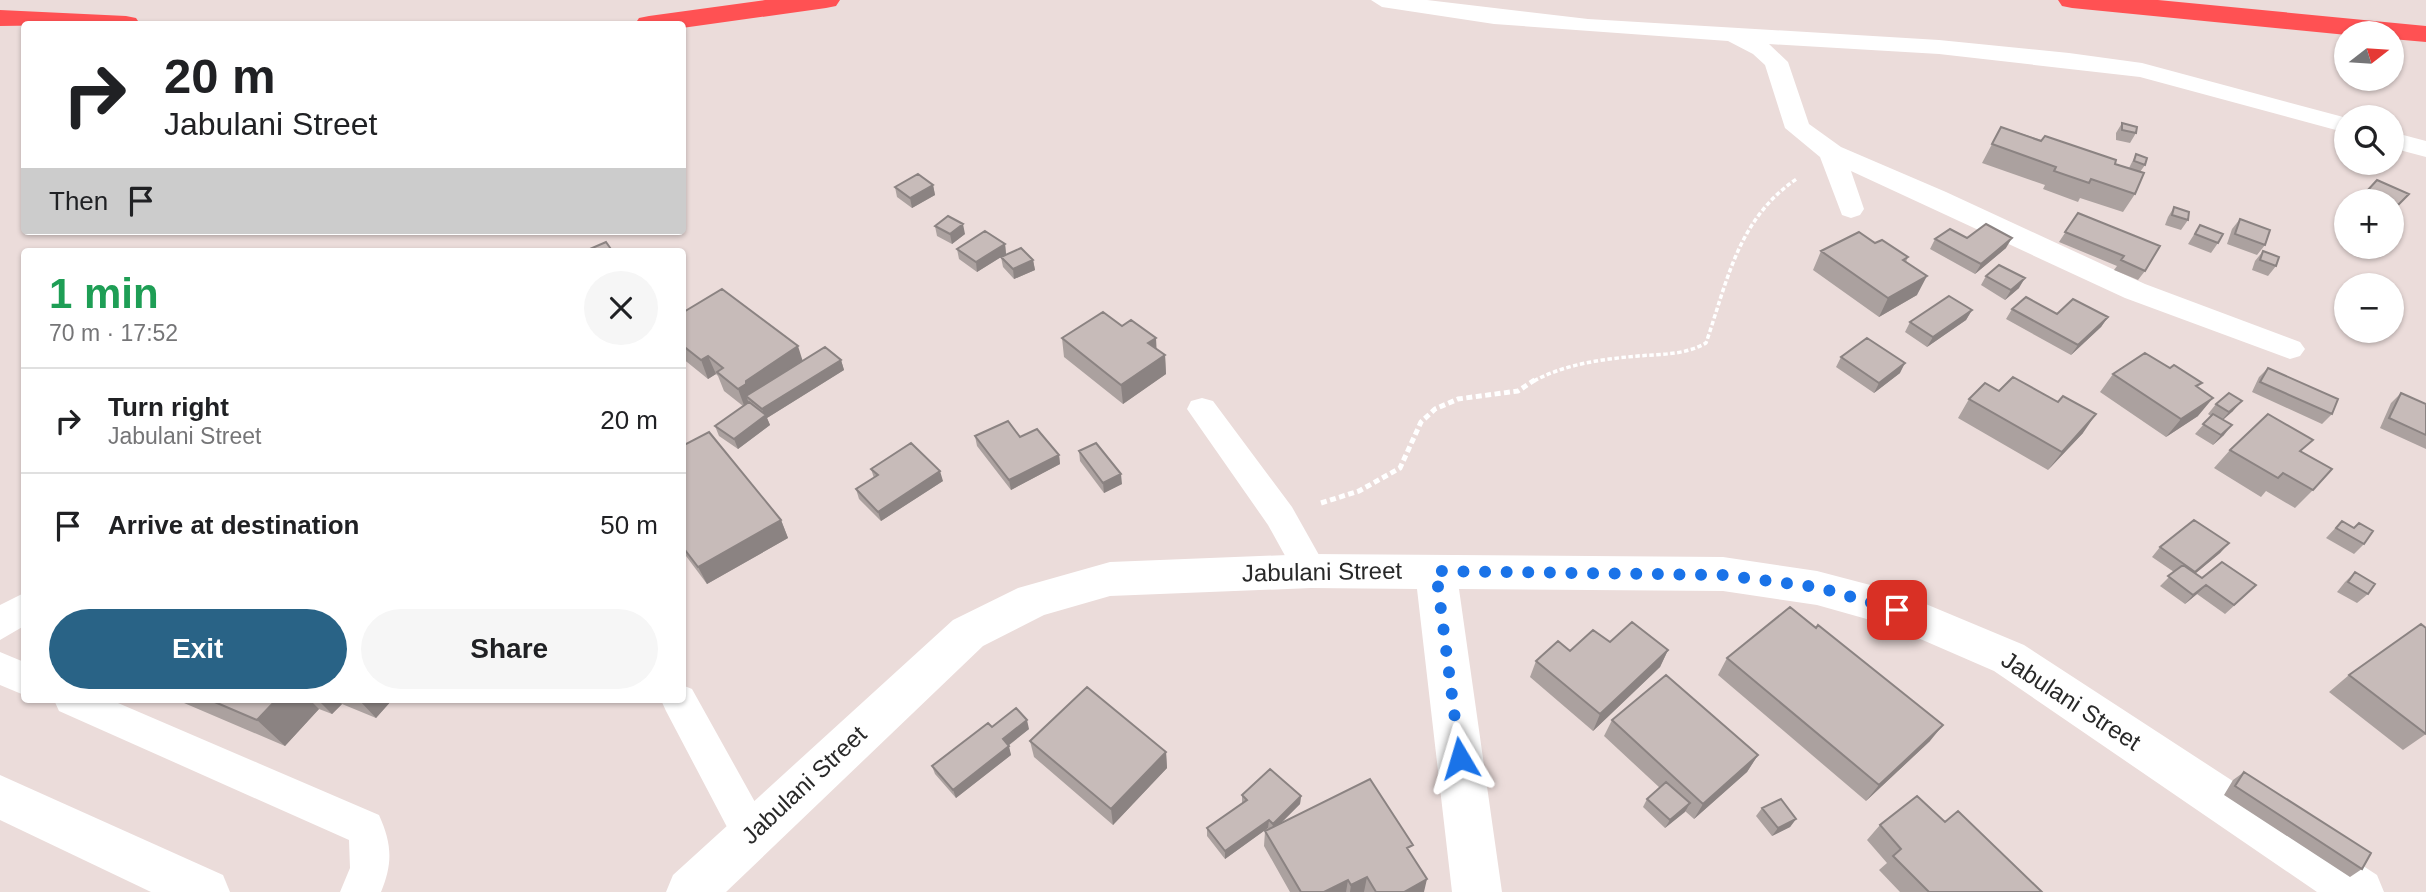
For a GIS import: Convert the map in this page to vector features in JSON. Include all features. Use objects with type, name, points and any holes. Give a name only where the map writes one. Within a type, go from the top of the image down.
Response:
[{"type":"highway","points":[[671,21],[826,0]]},
{"type":"highway","points":[[2072,0],[2426,34]]},
{"type":"highway","points":[[0,18],[63,21]]},
{"type":"street","name":"Jabulani Street","points":[[691,892],[751,833],[968,633],[1032,600],[1110,579],[1311,570],[1723,575],[1817,587],[1897,610],[2009,658],[2359,892]]},
{"type":"street","points":[[1436,571],[1477,892]]},
{"type":"street","points":[[0,797],[205,892]]},
{"type":"lane","points":[[1382,0],[1494,18],[1939,47],[2143,70],[2334,122]]},
{"type":"lane","points":[[1731,34],[1761,50],[1776,62],[1798,128],[1832,153],[1937,198],[2135,290],[2290,349]]},
{"type":"lane","points":[[2404,143],[2426,149]]},
{"type":"lane","points":[[1832,153],[1851,209]]},
{"type":"lane","points":[[1202,409],[1280,516],[1311,570]]},
{"type":"lane","points":[[0,625],[21,609]]},
{"type":"lane","points":[[0,668],[21,678]]},
{"type":"lane","points":[[79,703],[365,828],[374,852],[368,878],[360,892]]},
{"type":"lane","points":[[681,703],[751,833]]},
{"type":"path","points":[[1280,516],[1386,478],[1400,468],[1421,422],[1436,409],[1458,400],[1518,391],[1537,379],[1576,365],[1607,359],[1691,352],[1706,343],[1735,254],[1761,208],[1772,194],[1818,168],[1832,153]]},
{"type":"building","points":[[2122,123],[2137,127],[2136,133],[2122,130]]},
{"type":"building","points":[[2001,127],[2041,141],[2045,136],[2116,160],[2115,164],[2144,173],[2135,194],[2091,179],[2089,183],[2054,171],[2056,167],[1992,144]]},
{"type":"building","points":[[2136,154],[2147,158],[2145,165],[2134,161]]},
{"type":"building","points":[[918,174],[933,185],[910,198],[895,187]]},
{"type":"building","points":[[2377,180],[2398,189],[2369,189]]},
{"type":"building","points":[[2174,207],[2189,212],[2188,220],[2172,215]]},
{"type":"building","points":[[2078,213],[2160,246],[2145,271],[2121,260],[2124,256],[2065,232]]},
{"type":"building","points":[[948,216],[963,224],[950,234],[935,226]]},
{"type":"building","points":[[2240,219],[2270,230],[2265,245],[2235,234]]},
{"type":"building","points":[[1986,224],[2012,238],[1981,264],[1935,239],[1950,229],[1967,238]]},
{"type":"building","points":[[2200,225],[2223,234],[2218,243],[2195,234]]},
{"type":"building","points":[[985,231],[1005,244],[976,262],[957,249]]},
{"type":"building","points":[[1859,232],[1875,243],[1882,240],[1908,257],[1903,260],[1927,276],[1888,298],[1821,251]]},
{"type":"building","points":[[606,242],[610,248],[592,248]]},
{"type":"building","points":[[1021,248],[1033,260],[1013,269],[1001,257]]},
{"type":"building","points":[[2263,251],[2279,257],[2276,266],[2260,260]]},
{"type":"building","points":[[1999,265],[2025,278],[2011,290],[1986,276]]},
{"type":"building","points":[[722,289],[798,346],[738,389],[717,372],[723,368],[708,356],[701,360],[686,348],[686,311]]},
{"type":"building","points":[[1949,296],[1972,310],[1933,337],[1910,322]]},
{"type":"building","points":[[2026,297],[2057,314],[2073,299],[2108,317],[2078,345],[2012,309]]},
{"type":"building","points":[[1103,312],[1122,326],[1131,320],[1156,338],[1148,343],[1165,355],[1121,385],[1062,338]]},
{"type":"building","points":[[1867,338],[1905,363],[1879,383],[1841,357]]},
{"type":"building","points":[[825,347],[841,360],[762,409],[746,396]]},
{"type":"building","points":[[2145,353],[2170,368],[2174,365],[2202,383],[2196,386],[2213,398],[2181,419],[2113,374]]},
{"type":"building","points":[[2268,368],[2338,399],[2332,414],[2260,382]]},
{"type":"building","points":[[2013,377],[2058,402],[2063,396],[2096,414],[2062,452],[1969,399],[1985,383],[1999,391]]},
{"type":"building","points":[[2229,393],[2242,401],[2229,412],[2216,404]]},
{"type":"building","points":[[2401,393],[2426,404],[2426,435],[2389,418]]},
{"type":"building","points":[[749,402],[766,415],[734,439],[715,426]]},
{"type":"building","points":[[2213,414],[2232,425],[2221,435],[2203,424]]},
{"type":"building","points":[[2268,414],[2313,440],[2300,451],[2332,469],[2313,490],[2283,473],[2278,478],[2230,450]]},
{"type":"building","points":[[1008,421],[1020,437],[1037,429],[1059,455],[1009,480],[975,436]]},
{"type":"building","points":[[709,432],[781,520],[698,567],[686,551],[686,444]]},
{"type":"building","points":[[911,443],[940,471],[878,512],[856,489],[878,475],[871,469]]},
{"type":"building","points":[[1096,443],[1121,474],[1103,483],[1079,451]]},
{"type":"building","points":[[2194,520],[2229,543],[2195,572],[2160,547]]},
{"type":"building","points":[[2342,521],[2354,528],[2359,523],[2373,531],[2364,544],[2336,528]]},
{"type":"building","points":[[2222,562],[2256,585],[2234,605],[2206,585],[2193,595],[2168,576],[2183,565],[2202,578]]},
{"type":"building","points":[[2355,572],[2375,584],[2368,594],[2348,582]]},
{"type":"building","points":[[1790,607],[1816,628],[1818,625],[1943,725],[1879,785],[1727,658]]},
{"type":"building","points":[[1632,622],[1668,650],[1600,714],[1536,661],[1558,641],[1570,651],[1593,630],[1610,642]]},
{"type":"building","points":[[2421,624],[2426,628],[2426,734],[2349,675]]},
{"type":"building","points":[[1666,675],[1758,755],[1703,804],[1612,720]]},
{"type":"building","points":[[1087,687],[1166,752],[1111,809],[1030,741]]},
{"type":"building","points":[[217,703],[273,703],[257,720]]},
{"type":"building","points":[[1016,708],[1027,720],[1003,739],[1009,746],[953,790],[932,766],[988,723],[992,727]]},
{"type":"building","points":[[1270,769],[1301,796],[1273,824],[1269,820],[1225,851],[1207,828],[1247,800],[1242,795]]},
{"type":"building","points":[[2244,772],[2371,853],[2362,869],[2235,786]]},
{"type":"building","points":[[1370,779],[1413,845],[1407,848],[1427,879],[1404,892],[1376,892],[1367,877],[1351,885],[1348,880],[1324,892],[1301,892],[1265,831]]},
{"type":"building","points":[[1666,782],[1690,803],[1670,820],[1647,799]]},
{"type":"building","points":[[1917,796],[1945,822],[1958,811],[2042,892],[1929,892],[1893,856],[1901,849],[1880,825]]},
{"type":"building","points":[[1781,799],[1796,819],[1778,828],[1762,808]]},
{"type":"route","points":[[1460,758],[1436,571],[1723,575],[1817,587],[1897,610]]}]
